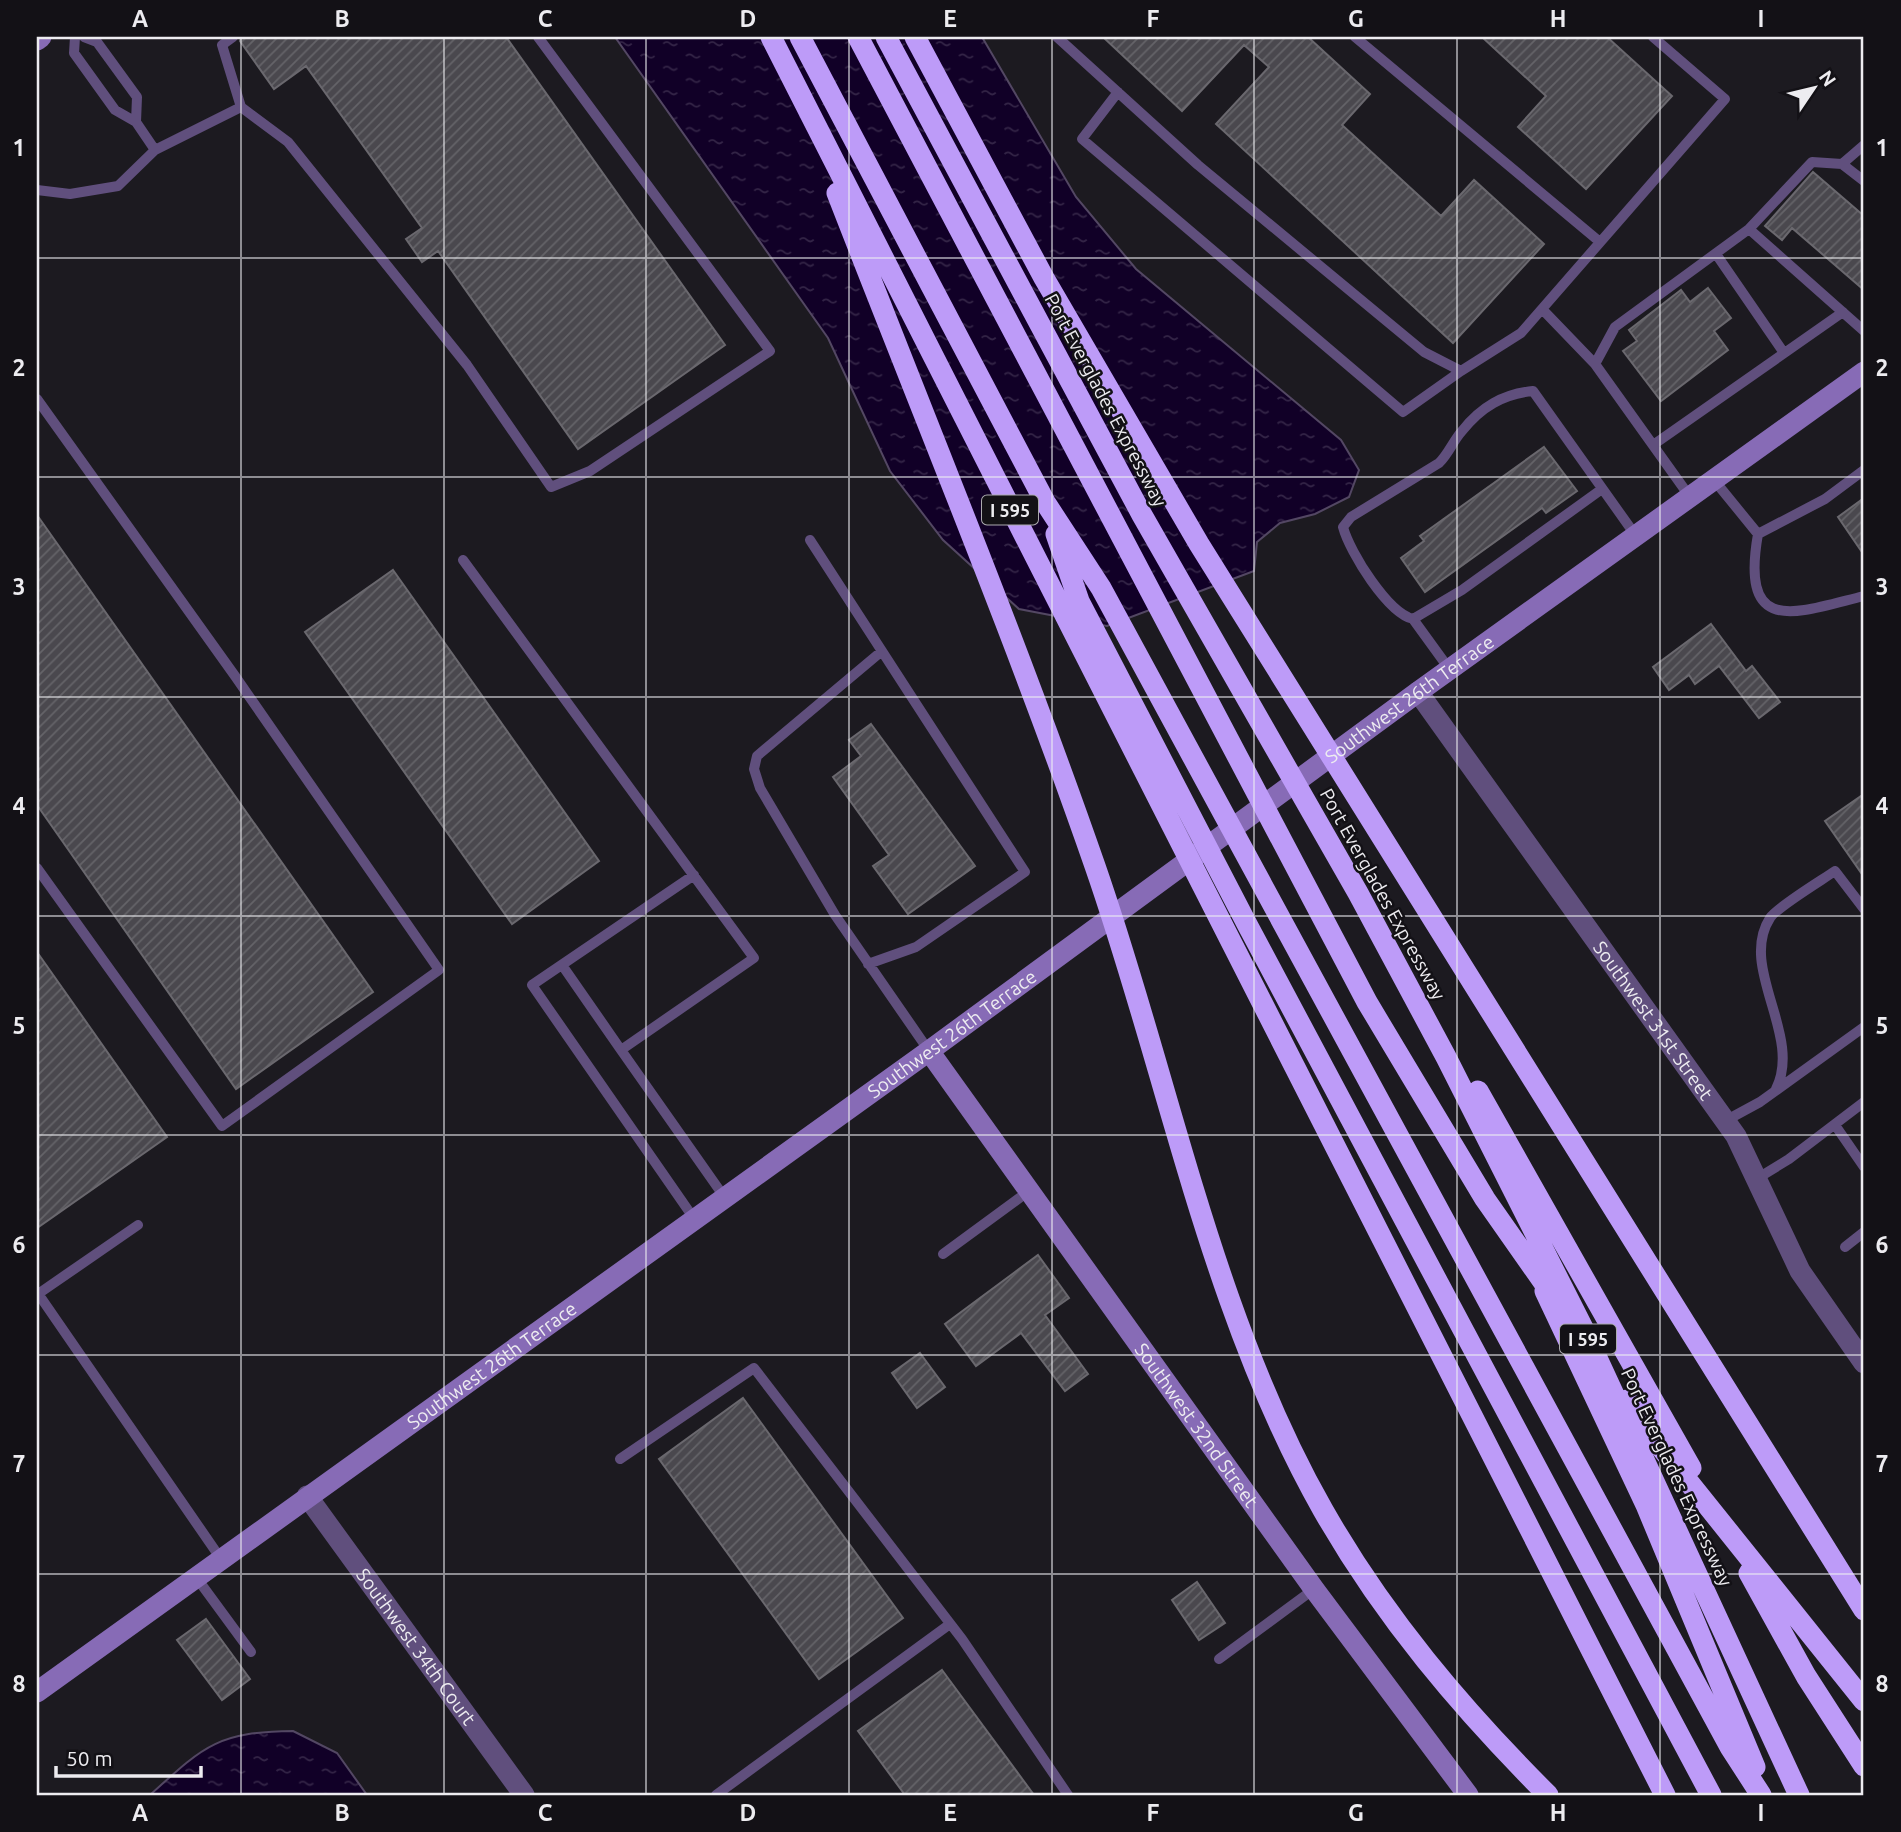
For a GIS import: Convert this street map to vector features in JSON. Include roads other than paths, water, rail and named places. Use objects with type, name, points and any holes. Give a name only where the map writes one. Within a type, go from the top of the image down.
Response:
[{"type":"highway","name":"I 595","points":[[771,37],[1228,943],[1665,1795]]},
{"type":"highway","points":[[800,37],[1045,502],[1101,588],[1730,1747],[1761,1795]]},
{"type":"highway","points":[[858,37],[1367,1002],[1478,1188],[1659,1445],[1864,1701]]},
{"type":"highway","name":"Port Everglades Expressway","points":[[886,37],[1142,515],[1358,892],[1446,1057],[1584,1330],[1799,1795]]},
{"type":"highway","points":[[915,37],[1044,278],[1179,509],[1864,1610]]},
{"type":"highway","points":[[792,77],[1046,727],[1102,886],[1221,1272],[1268,1400],[1322,1509],[1383,1608],[1442,1683],[1548,1795]]},
{"type":"highway","points":[[1045,502],[1079,601],[1248,926],[1711,1795]]},
{"type":"highway","points":[[1358,892],[1443,1027],[1806,1676],[1864,1766]]},
{"type":"highway","points":[[1446,1057],[1462,1116],[1646,1505],[1767,1795]]},
{"type":"street","name":"Southwest 26th Terrace","points":[[37,1692],[929,1051],[1418,692],[1864,372]]},
{"type":"street","name":"Southwest 31st Street","points":[[1418,692],[1725,1121],[1758,1178],[1800,1271],[1864,1363]]},
{"type":"street","name":"Southwest 32nd Street","points":[[929,1051],[1314,1589],[1468,1795]]},
{"type":"street","name":"Southwest 34th Court","points":[[307,1496],[524,1795]]},
{"type":"lane","points":[[75,37],[74,53],[81,63],[115,110],[136,122],[155,150]]},
{"type":"lane","points":[[84,37],[97,41],[137,97],[136,122]]},
{"type":"lane","points":[[233,37],[222,45],[241,107],[288,142],[467,365],[551,487],[590,471],[769,351],[538,37]]},
{"type":"lane","points":[[1057,37],[1198,165],[1424,352],[1461,371]]},
{"type":"lane","points":[[1355,37],[1600,242]]},
{"type":"lane","points":[[1118,92],[1082,139],[1403,412],[1521,333],[1725,99],[1653,37]]},
{"type":"lane","points":[[37,190],[70,194],[118,186],[155,150],[241,107]]},
{"type":"lane","points":[[1842,163],[1864,145]]},
{"type":"lane","points":[[1595,364],[1615,327],[1749,229],[1812,162],[1842,163],[1864,181]]},
{"type":"lane","points":[[1749,229],[1864,331]]},
{"type":"lane","points":[[1716,254],[1784,353]]},
{"type":"lane","points":[[1542,309],[1595,364],[1690,497]]},
{"type":"lane","points":[[1653,445],[1843,312]]},
{"type":"lane","points":[[1450,670],[1413,619],[1395,611],[1364,568],[1345,536],[1345,522],[1439,463],[1450,452],[1461,432],[1492,402],[1533,391],[1636,536]]},
{"type":"lane","points":[[37,399],[235,676],[439,970],[222,1126],[37,868]]},
{"type":"lane","points":[[1758,534],[1825,499],[1864,470]]},
{"type":"lane","points":[[1714,480],[1758,534],[1753,580],[1765,604],[1779,612],[1796,612],[1864,596]]},
{"type":"lane","points":[[1413,619],[1462,590],[1602,489]]},
{"type":"lane","points":[[810,540],[1025,872],[916,947],[869,964]]},
{"type":"lane","points":[[463,560],[754,958],[621,1050]]},
{"type":"lane","points":[[882,651],[757,756],[754,769],[761,788],[835,915],[929,1051]]},
{"type":"lane","points":[[1776,1089],[1783,1076],[1784,1055],[1759,951],[1770,917],[1835,871],[1864,909]]},
{"type":"lane","points":[[694,875],[531,985],[660,1165],[695,1220]]},
{"type":"lane","points":[[562,965],[725,1198]]},
{"type":"lane","points":[[1725,1121],[1864,1027]]},
{"type":"lane","points":[[1758,1178],[1789,1159],[1864,1102]]},
{"type":"lane","points":[[1835,1125],[1864,1167]]},
{"type":"lane","points":[[943,1254],[1029,1191]]},
{"type":"lane","points":[[138,1225],[37,1293],[221,1559]]},
{"type":"lane","points":[[1845,1247],[1864,1232]]},
{"type":"lane","points":[[620,1459],[754,1368],[950,1624],[1068,1795]]},
{"type":"lane","points":[[196,1577],[251,1652]]},
{"type":"lane","points":[[1219,1658],[1314,1589]]},
{"type":"lane","points":[[716,1795],[950,1624]]},
{"type":"water","points":[[615,37],[982,37],[1076,197],[1136,269],[1341,440],[1359,470],[1349,497],[1315,514],[1280,523],[1257,542],[1254,571],[1107,626],[1019,609],[943,540],[890,471],[828,338]]},
{"type":"water","points":[[293,1731],[337,1753],[367,1795],[150,1795],[184,1764],[213,1745],[246,1735]]}]
